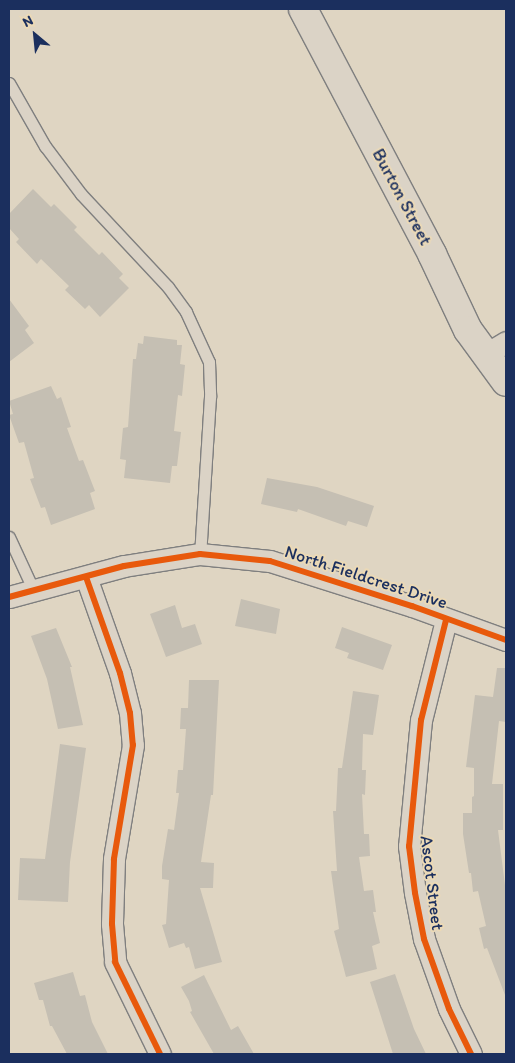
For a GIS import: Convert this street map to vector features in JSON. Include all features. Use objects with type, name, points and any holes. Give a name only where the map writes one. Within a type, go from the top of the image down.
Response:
[{"type":"street","name":"Burton Street","points":[[302,9],[432,254],[468,330],[496,348],[506,382]]},
{"type":"street","name":"North Fieldcrest Drive","points":[[9,597],[124,566],[200,554],[270,561],[412,606],[446,620],[506,640]]},
{"type":"street","points":[[86,577],[120,673],[130,713],[133,745],[114,859],[112,924],[115,962],[160,1054]]},
{"type":"street","name":"Ascot Street","points":[[446,620],[421,720],[409,846],[414,892],[424,939],[449,1009],[471,1054]]},
{"type":"lane","points":[[9,83],[44,146],[81,194],[168,287],[186,312],[209,362],[210,397],[200,554]]},
{"type":"lane","points":[[9,537],[33,589]]},
{"type":"building","points":[[33,189],[51,207],[54,204],[77,227],[74,230],[99,255],[102,252],[123,274],[119,278],[129,288],[100,317],[89,305],[85,309],[65,290],[69,286],[41,259],[37,264],[16,242],[19,239],[9,228],[9,214]]},
{"type":"building","points":[[9,299],[29,326],[25,330],[34,343],[9,362]]},
{"type":"building","points":[[144,336],[177,340],[177,345],[182,345],[180,364],[185,365],[182,396],[178,395],[174,431],[181,432],[177,466],[172,466],[170,483],[124,478],[126,460],[120,459],[123,428],[128,427],[133,359],[136,359],[138,343],[143,344]]},
{"type":"building","points":[[51,386],[57,399],[61,397],[71,427],[67,428],[79,461],[83,460],[95,491],[90,493],[95,509],[51,525],[45,507],[41,508],[30,479],[34,478],[24,442],[19,443],[9,415],[13,414],[9,401]]},
{"type":"building","points":[[267,478],[317,487],[374,506],[367,527],[348,521],[346,526],[298,509],[297,512],[261,504]]},
{"type":"building","points":[[241,599],[280,609],[276,634],[235,626]]},
{"type":"building","points":[[175,605],[182,628],[195,624],[202,644],[166,657],[150,614]]},
{"type":"building","points":[[342,627],[392,645],[383,670],[347,658],[349,653],[335,648]]},
{"type":"building","points":[[56,628],[72,667],[70,667],[83,725],[58,729],[47,679],[31,636]]},
{"type":"building","points":[[497,668],[506,668],[506,722],[499,721],[492,784],[503,784],[503,830],[498,830],[506,893],[505,995],[487,948],[484,949],[479,928],[486,926],[478,891],[473,892],[463,834],[463,813],[472,813],[472,797],[474,796],[474,768],[466,767],[475,695],[493,697]]},
{"type":"building","points":[[189,680],[219,680],[213,795],[211,795],[201,862],[214,863],[213,888],[200,888],[222,962],[195,969],[189,947],[186,948],[184,943],[169,948],[162,925],[166,924],[169,880],[162,879],[162,866],[168,829],[174,830],[179,793],[176,793],[178,770],[183,770],[186,729],[180,729],[181,708],[188,708]]},
{"type":"building","points":[[353,691],[379,695],[373,735],[363,734],[362,770],[366,770],[365,795],[362,794],[364,834],[369,834],[370,856],[359,857],[364,891],[373,890],[376,912],[373,912],[380,943],[372,946],[377,969],[346,977],[334,931],[339,929],[331,871],[337,871],[333,811],[336,811],[338,768],[342,768]]},
{"type":"building","points":[[60,744],[86,748],[70,862],[68,902],[18,900],[20,858],[45,859]]},
{"type":"building","points":[[73,972],[80,996],[85,995],[92,1022],[108,1054],[67,1054],[52,1026],[50,1026],[43,1000],[39,1000],[34,983]]},
{"type":"building","points":[[395,974],[414,1029],[426,1054],[393,1054],[370,982]]},
{"type":"building","points":[[204,975],[231,1030],[238,1026],[254,1054],[214,1054],[190,1012],[192,1011],[189,1001],[181,987]]},
{"type":"cycle path","points":[[9,597],[124,566],[200,554],[270,561],[412,606],[506,640]]},
{"type":"cycle path","points":[[86,577],[120,673],[130,713],[133,745],[114,859],[112,924],[115,962],[160,1054]]},
{"type":"cycle path","points":[[446,620],[421,720],[409,846],[415,893],[424,939],[449,1009],[471,1054]]}]
